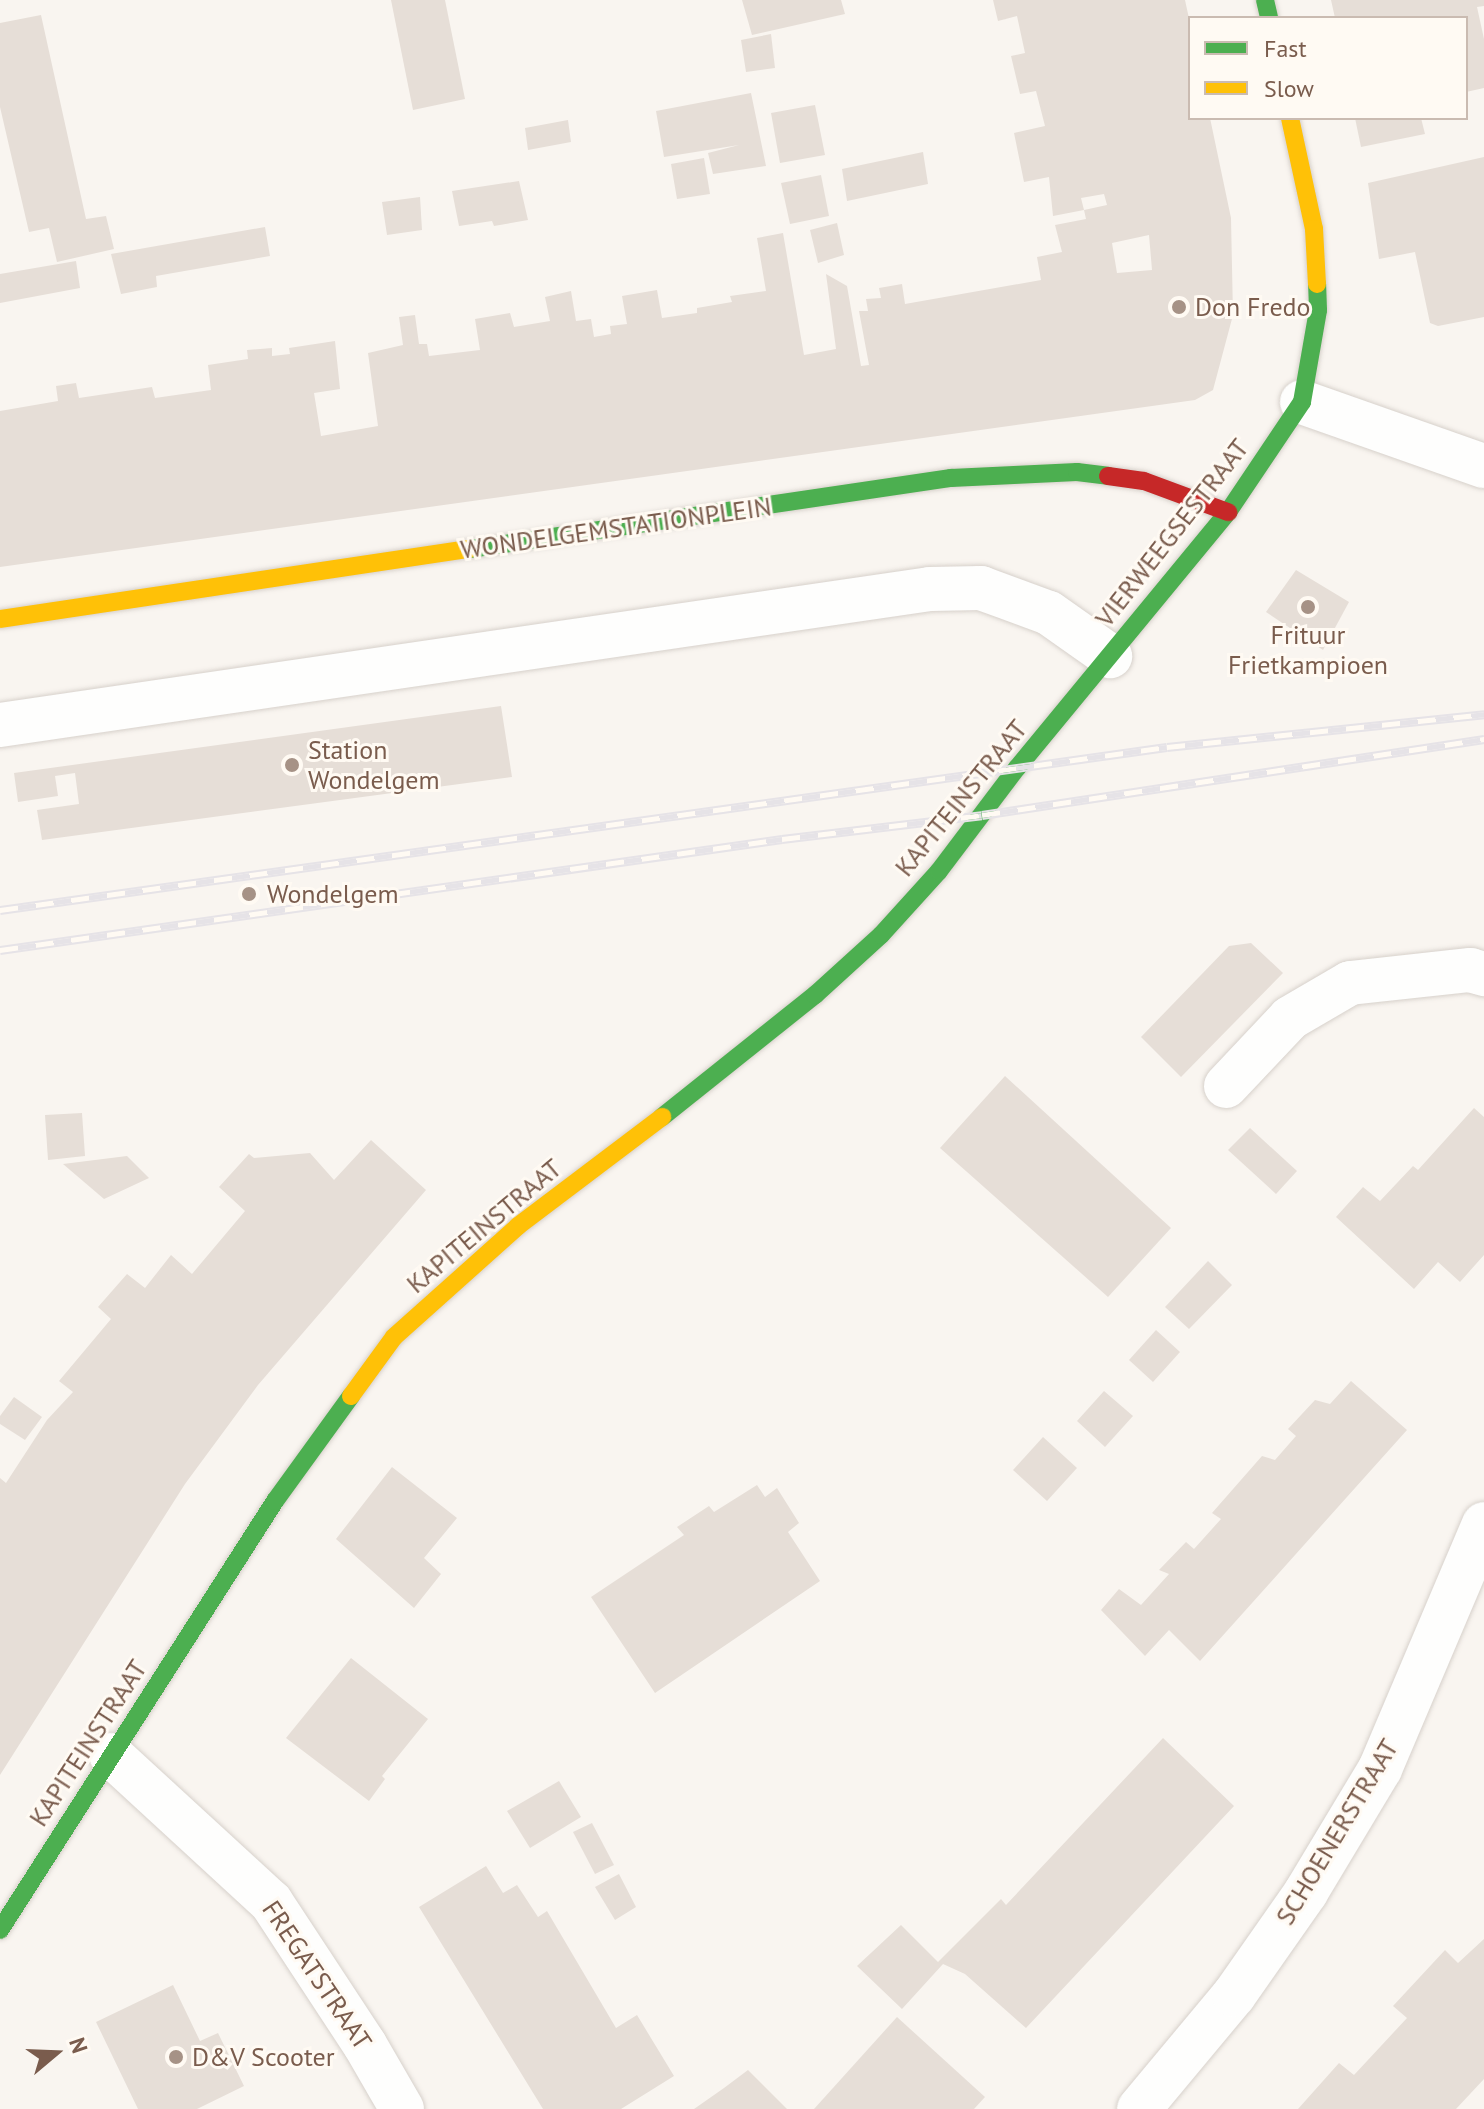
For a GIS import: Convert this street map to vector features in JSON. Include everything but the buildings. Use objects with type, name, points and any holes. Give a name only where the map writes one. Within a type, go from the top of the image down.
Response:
[{"type":"street","name":"VIERWEEGSESTRAAT","points":[[1110,656],[1228,512],[1302,402],[1318,310],[1314,229],[1290,120]]},
{"type":"street","points":[[1302,402],[1484,466]]},
{"type":"street","name":"WONDELGEMSTATIONPLEIN","points":[[0,619],[951,478],[1077,472],[1144,481],[1228,512]]},
{"type":"street","points":[[0,725],[930,589],[981,588],[1049,613],[1110,656]]},
{"type":"street","name":"KAPITEINSTRAAT","points":[[0,1930],[275,1501],[394,1337],[518,1226],[727,1067],[815,995],[881,935],[939,871],[1017,768],[1110,656]]},
{"type":"street","points":[[1226,1086],[1290,1018],[1350,983],[1470,970],[1484,974]]},
{"type":"street","name":"SCHOENERSTRAAT","points":[[1139,2109],[1234,1995],[1306,1892],[1380,1769],[1484,1524]]},
{"type":"street","name":"FREGATSTRAAT","points":[[111,1755],[271,1902],[365,2045],[402,2109]]},
{"type":"railway","points":[[0,910],[1167,747],[1484,714]]},
{"type":"railway","points":[[0,950],[782,839],[982,815],[1484,739]]},
{"type":"traffic: fast","points":[[1265,0],[1269,16]]},
{"type":"traffic: fast","points":[[662,1117],[815,995],[881,935],[939,871],[1017,768],[1228,512],[1302,402],[1318,310],[1317,284]]},
{"type":"traffic: fast","points":[[470,549],[951,478],[1077,472],[1108,476]]},
{"type":"traffic: fast","points":[[0,1930],[275,1501],[351,1396]]},
{"type":"traffic: slow","points":[[1290,120],[1314,229],[1317,284]]},
{"type":"traffic: slow","points":[[0,619],[470,549]]},
{"type":"traffic: slow","points":[[351,1396],[394,1337],[518,1226],[662,1117]]},
{"type":"traffic: jam","points":[[1108,476],[1144,481],[1228,512]]},
{"type":"place","name":"Don Fredo","points":[[1179,307]]},
{"type":"place","name":"Frituur Frietkampioen","points":[[1308,607]]},
{"type":"place","name":"Station Wondelgem","points":[[292,765]]},
{"type":"place","name":"Wondelgem","points":[[249,894]]},
{"type":"place","name":"D&V Scooter","points":[[176,2057]]}]
